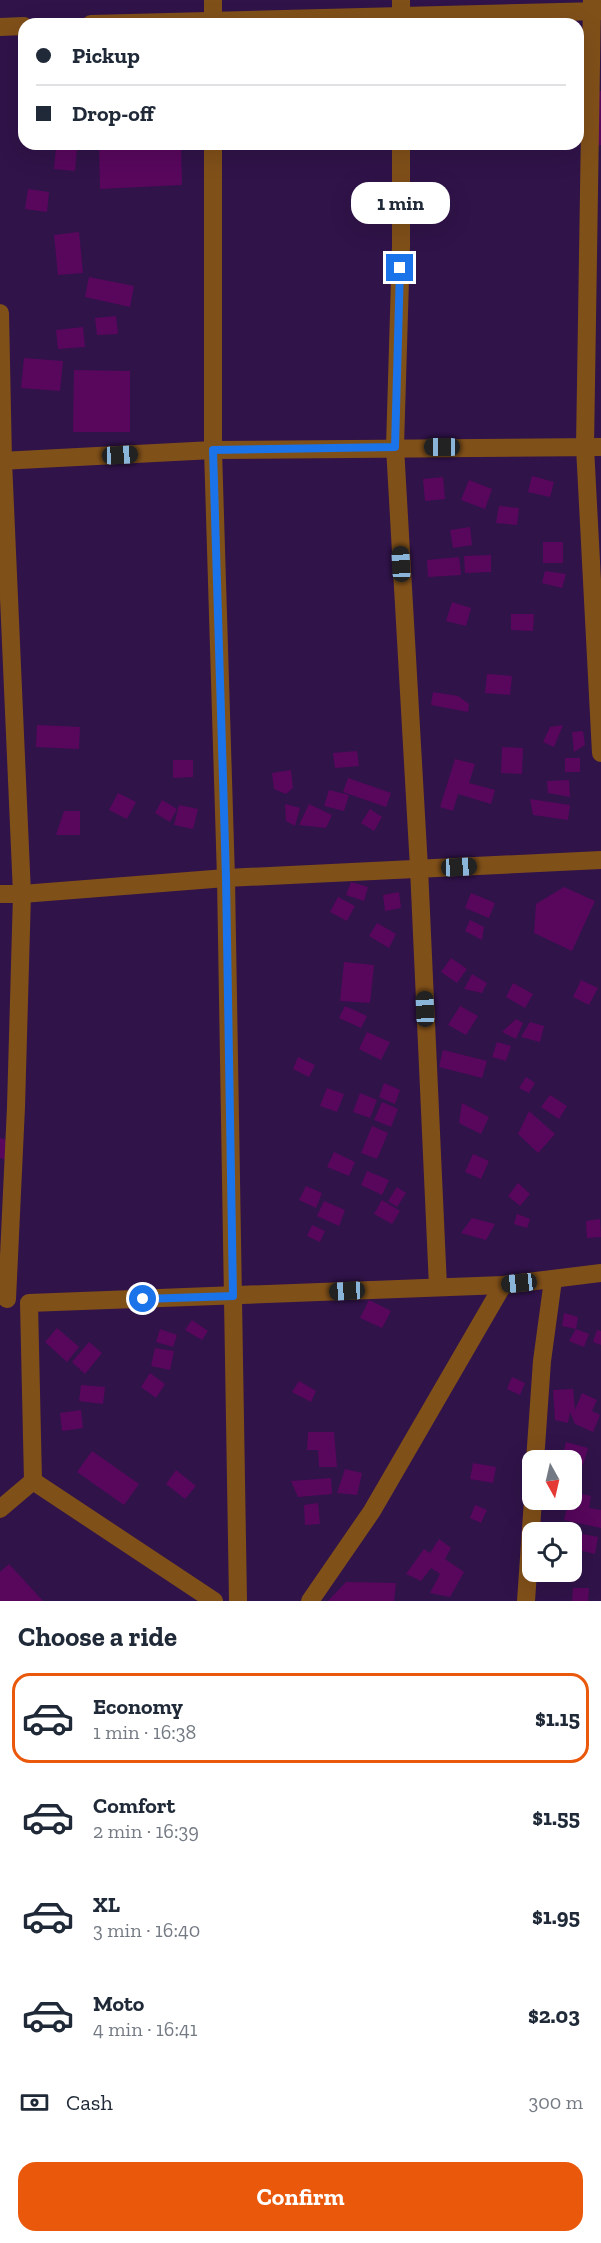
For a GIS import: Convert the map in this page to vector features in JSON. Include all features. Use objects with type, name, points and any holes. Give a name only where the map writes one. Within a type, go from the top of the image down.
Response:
[{"type":"street","points":[[213,0],[213,18]]},
{"type":"street","points":[[307,18],[595,8],[593,447],[601,753]]},
{"type":"street","points":[[0,27],[18,27]]},
{"type":"street","points":[[213,150],[213,450],[226,878],[237,1601]]},
{"type":"street","points":[[401,150],[401,246],[395,447],[419,868],[438,1287]]},
{"type":"street","points":[[0,314],[2,461],[22,894],[8,1105],[3,1299],[29,1303],[502,1285],[601,1273]]},
{"type":"street","points":[[2,461],[213,450],[593,447]]},
{"type":"street","points":[[0,894],[226,878],[601,860]]},
{"type":"street","points":[[536,1450],[542,1361],[553,1280]]},
{"type":"street","points":[[310,1601],[372,1511],[502,1285]]},
{"type":"street","points":[[29,1303],[33,1481]]},
{"type":"street","points":[[0,1509],[33,1481]]},
{"type":"street","points":[[33,1481],[214,1601]]},
{"type":"street","points":[[526,1601],[532,1510]]},
{"type":"building","points":[[595,91],[601,91],[601,145],[596,145]]},
{"type":"building","points":[[56,150],[77,150],[75,171],[54,169]]},
{"type":"building","points":[[99,150],[181,150],[182,185],[100,189]]},
{"type":"building","points":[[28,189],[49,192],[47,212],[25,209]]},
{"type":"building","points":[[79,232],[83,273],[58,275],[54,235]]},
{"type":"building","points":[[89,277],[134,286],[130,307],[85,297]]},
{"type":"building","points":[[116,316],[118,334],[97,335],[95,318]]},
{"type":"building","points":[[83,327],[85,347],[58,349],[56,330]]},
{"type":"building","points":[[24,358],[63,361],[60,391],[21,388]]},
{"type":"building","points":[[74,370],[130,371],[130,432],[73,432]]},
{"type":"building","points":[[532,476],[554,482],[550,497],[528,492]]},
{"type":"building","points":[[443,477],[445,499],[425,501],[423,479]]},
{"type":"building","points":[[469,480],[492,489],[485,509],[461,500]]},
{"type":"building","points":[[499,506],[519,508],[517,525],[496,523]]},
{"type":"building","points":[[470,527],[472,545],[453,548],[450,530]]},
{"type":"building","points":[[543,542],[563,542],[563,563],[543,563]]},
{"type":"building","points":[[491,555],[491,572],[465,573],[464,556]]},
{"type":"building","points":[[459,557],[461,575],[428,577],[427,560]]},
{"type":"building","points":[[545,571],[566,574],[562,588],[542,583]]},
{"type":"building","points":[[452,602],[471,608],[466,626],[446,621]]},
{"type":"building","points":[[511,614],[534,614],[533,631],[511,630]]},
{"type":"building","points":[[487,674],[512,676],[510,695],[485,693]]},
{"type":"building","points":[[433,692],[458,696],[469,704],[468,712],[431,705]]},
{"type":"building","points":[[37,725],[80,727],[79,749],[36,747]]},
{"type":"building","points":[[563,725],[554,747],[543,742],[550,727]]},
{"type":"building","points":[[583,731],[585,745],[574,752],[572,732]]},
{"type":"building","points":[[502,747],[523,748],[522,774],[501,773]]},
{"type":"building","points":[[357,751],[359,766],[335,768],[333,753]]},
{"type":"building","points":[[565,758],[580,758],[580,772],[565,772]]},
{"type":"building","points":[[455,759],[475,764],[469,783],[495,790],[491,804],[458,794],[453,811],[440,807]]},
{"type":"building","points":[[173,760],[193,760],[193,777],[173,778]]},
{"type":"building","points":[[291,770],[293,788],[286,794],[274,789],[272,773]]},
{"type":"building","points":[[348,778],[391,793],[386,807],[343,792]]},
{"type":"building","points":[[569,780],[570,797],[548,793],[547,781]]},
{"type":"building","points":[[329,790],[349,795],[344,811],[324,806]]},
{"type":"building","points":[[118,793],[136,802],[127,819],[109,810]]},
{"type":"building","points":[[530,799],[570,805],[568,820],[533,815]]},
{"type":"building","points":[[162,800],[177,809],[170,822],[155,813]]},
{"type":"building","points":[[285,804],[300,808],[295,826],[286,821]]},
{"type":"building","points":[[309,804],[332,815],[326,828],[299,825]]},
{"type":"building","points":[[179,805],[198,809],[193,829],[174,825]]},
{"type":"building","points":[[370,809],[382,817],[374,831],[361,823]]},
{"type":"building","points":[[64,811],[80,811],[80,835],[56,835]]},
{"type":"building","points":[[351,882],[368,887],[364,901],[346,895]]},
{"type":"building","points":[[564,887],[595,901],[572,951],[534,933],[536,904]]},
{"type":"building","points":[[399,892],[401,908],[385,911],[383,895]]},
{"type":"building","points":[[471,893],[495,903],[489,918],[465,908]]},
{"type":"building","points":[[338,897],[355,906],[347,921],[330,912]]},
{"type":"building","points":[[470,920],[484,927],[482,940],[465,931]]},
{"type":"building","points":[[377,923],[396,934],[389,948],[369,936]]},
{"type":"building","points":[[451,958],[467,969],[457,983],[441,972]]},
{"type":"building","points":[[344,962],[374,965],[370,1003],[340,1001]]},
{"type":"building","points":[[472,974],[487,983],[482,993],[464,989]]},
{"type":"building","points":[[581,980],[598,988],[589,1005],[573,997]]},
{"type":"building","points":[[513,983],[533,994],[525,1008],[506,997]]},
{"type":"building","points":[[345,1006],[367,1016],[361,1028],[339,1018]]},
{"type":"building","points":[[460,1006],[478,1016],[466,1035],[448,1025]]},
{"type":"building","points":[[516,1019],[523,1023],[516,1039],[502,1032]]},
{"type":"building","points":[[530,1022],[544,1026],[540,1042],[521,1037]]},
{"type":"building","points":[[367,1032],[390,1042],[381,1060],[359,1049]]},
{"type":"building","points":[[497,1042],[511,1046],[506,1061],[492,1057]]},
{"type":"building","points":[[443,1050],[487,1061],[482,1078],[439,1067]]},
{"type":"building","points":[[298,1057],[315,1065],[309,1077],[293,1069]]},
{"type":"building","points":[[526,1077],[535,1083],[529,1093],[519,1088]]},
{"type":"building","points":[[384,1083],[400,1090],[395,1104],[379,1097]]},
{"type":"building","points":[[327,1088],[344,1094],[337,1112],[320,1106]]},
{"type":"building","points":[[360,1093],[377,1100],[370,1118],[353,1112]]},
{"type":"building","points":[[550,1095],[567,1106],[559,1119],[541,1107]]},
{"type":"building","points":[[382,1102],[398,1109],[391,1127],[374,1120]]},
{"type":"building","points":[[462,1103],[489,1117],[481,1134],[459,1123]]},
{"type":"building","points":[[529,1111],[555,1134],[538,1153],[518,1134]]},
{"type":"building","points":[[372,1126],[388,1133],[377,1159],[361,1153]]},
{"type":"building","points":[[0,1138],[12,1141],[6,1160],[0,1158]]},
{"type":"building","points":[[334,1152],[355,1162],[349,1176],[327,1167]]},
{"type":"building","points":[[473,1154],[489,1161],[481,1179],[465,1172]]},
{"type":"building","points":[[367,1171],[389,1180],[382,1195],[361,1185]]},
{"type":"building","points":[[518,1183],[530,1194],[520,1206],[508,1196]]},
{"type":"building","points":[[306,1186],[322,1193],[316,1208],[299,1200]]},
{"type":"building","points":[[397,1187],[406,1193],[397,1207],[388,1201]]},
{"type":"building","points":[[382,1200],[400,1211],[392,1224],[374,1214]]},
{"type":"building","points":[[324,1201],[345,1210],[339,1226],[317,1216]]},
{"type":"building","points":[[517,1214],[530,1219],[527,1228],[514,1224]]},
{"type":"building","points":[[472,1218],[495,1224],[486,1240],[461,1233]]},
{"type":"building","points":[[600,1219],[601,1237],[587,1238],[586,1221]]},
{"type":"building","points":[[312,1225],[325,1231],[320,1242],[307,1236]]},
{"type":"building","points":[[369,1300],[391,1311],[382,1328],[360,1318]]},
{"type":"building","points":[[564,1313],[578,1317],[576,1329],[562,1326]]},
{"type":"building","points":[[192,1320],[208,1331],[202,1340],[185,1330]]},
{"type":"building","points":[[57,1328],[79,1347],[67,1362],[45,1342]]},
{"type":"building","points":[[160,1329],[177,1335],[173,1347],[156,1342]]},
{"type":"building","points":[[576,1329],[589,1334],[584,1347],[569,1341]]},
{"type":"building","points":[[597,1330],[601,1331],[601,1345],[593,1342]]},
{"type":"building","points":[[89,1342],[102,1353],[85,1374],[72,1362]]},
{"type":"building","points":[[155,1348],[174,1351],[170,1370],[151,1366]]},
{"type":"building","points":[[150,1373],[165,1384],[156,1398],[141,1387]]},
{"type":"building","points":[[512,1377],[525,1383],[520,1395],[507,1389]]},
{"type":"building","points":[[299,1381],[316,1391],[311,1402],[292,1392]]},
{"type":"building","points":[[81,1385],[105,1387],[103,1404],[79,1401]]},
{"type":"building","points":[[573,1389],[575,1410],[582,1393],[597,1400],[592,1411],[600,1415],[593,1432],[575,1424],[570,1412],[568,1423],[555,1420],[553,1390]]},
{"type":"building","points":[[81,1410],[83,1428],[62,1431],[60,1413]]},
{"type":"building","points":[[308,1432],[334,1432],[337,1467],[319,1467],[318,1450],[307,1450]]},
{"type":"building","points":[[566,1442],[588,1448],[583,1465],[582,1450],[564,1450]]},
{"type":"building","points":[[92,1451],[139,1484],[124,1505],[77,1472]]},
{"type":"building","points":[[473,1463],[496,1467],[493,1483],[470,1479]]},
{"type":"building","points":[[345,1469],[362,1473],[357,1495],[337,1493]]},
{"type":"building","points":[[176,1470],[196,1486],[185,1499],[166,1484]]},
{"type":"building","points":[[331,1478],[332,1494],[298,1497],[291,1481]]},
{"type":"building","points":[[582,1494],[591,1496],[589,1508],[601,1510],[601,1528],[582,1524],[582,1522],[564,1520],[566,1510],[582,1510]]},
{"type":"building","points":[[318,1503],[320,1524],[305,1525],[304,1505]]},
{"type":"building","points":[[475,1505],[487,1510],[481,1523],[470,1518]]},
{"type":"building","points":[[582,1534],[598,1537],[595,1554],[582,1551]]},
{"type":"building","points":[[439,1539],[451,1548],[445,1559],[464,1572],[450,1597],[430,1593],[440,1574],[431,1568],[421,1581],[406,1574],[424,1549],[430,1553]]},
{"type":"building","points":[[9,1564],[43,1601],[0,1601],[0,1572]]},
{"type":"building","points":[[346,1582],[396,1583],[394,1601],[328,1601]]},
{"type":"building","points":[[573,1588],[589,1588],[588,1601],[572,1601]]},
{"type":"route","points":[[143,1299],[233,1296],[226,878],[213,450],[395,447],[400,268]]}]
